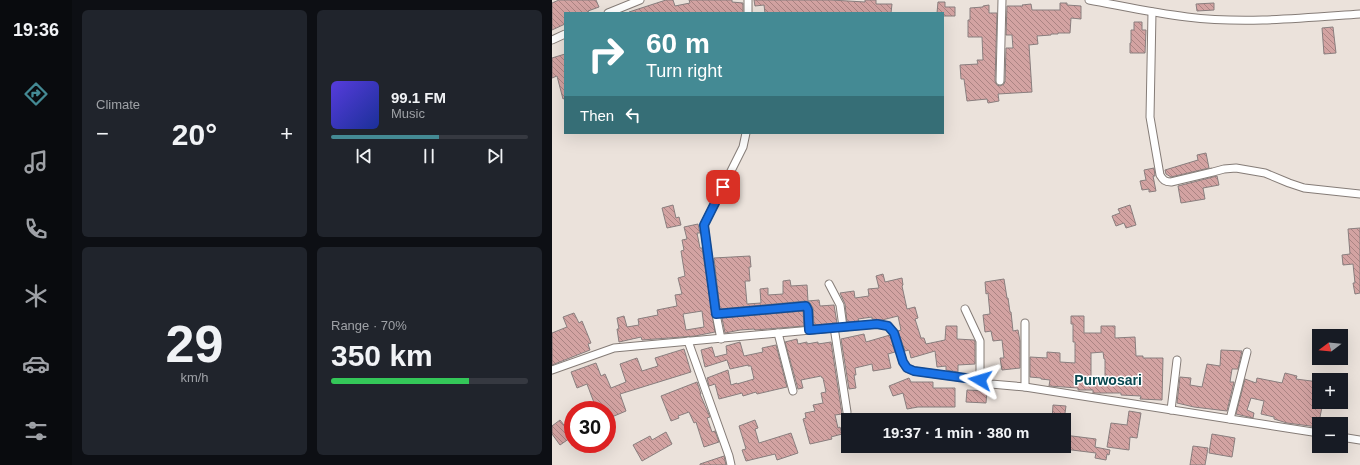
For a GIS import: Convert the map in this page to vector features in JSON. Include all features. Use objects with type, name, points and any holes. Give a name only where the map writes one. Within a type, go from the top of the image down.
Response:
[{"type":"street","points":[[610,12],[640,0]]},
{"type":"street","points":[[748,0],[748,12]]},
{"type":"street","points":[[1000,81],[1002,0]]},
{"type":"street","points":[[1089,0],[1152,12],[1199,18],[1279,20],[1360,14]]},
{"type":"street","points":[[1152,12],[1150,117],[1160,175],[1162,179],[1166,182],[1171,182],[1224,169],[1236,168],[1265,173],[1304,188],[1360,194]]},
{"type":"street","points":[[552,40],[564,34]]},
{"type":"street","points":[[720,339],[704,225],[742,147],[746,134]]},
{"type":"street","points":[[829,284],[840,306],[843,327]]},
{"type":"street","points":[[716,314],[806,306],[808,310],[809,330]]},
{"type":"street","points":[[965,309],[980,341],[980,380]]},
{"type":"street","points":[[1025,323],[1025,387]]},
{"type":"street","points":[[552,370],[614,348],[877,324],[888,326],[894,333],[903,362],[907,368],[914,371],[980,380],[991,384],[1025,387],[1312,432]]},
{"type":"street","points":[[834,327],[847,412]]},
{"type":"street","points":[[778,333],[793,391]]},
{"type":"street","points":[[688,341],[731,465]]},
{"type":"street","points":[[1230,419],[1247,352]]},
{"type":"street","points":[[1171,410],[1177,360]]},
{"type":"street","points":[[1348,438],[1360,440]]},
{"type":"building","points":[[559,0],[596,0],[599,7],[588,12],[564,12],[564,24],[552,30],[552,3]]},
{"type":"building","points":[[666,0],[673,0],[675,6],[690,3],[689,0],[732,0],[732,2],[743,3],[743,12],[629,12]]},
{"type":"building","points":[[754,0],[831,0],[865,2],[865,0],[876,0],[876,4],[892,4],[891,12],[765,12],[764,5],[755,6]]},
{"type":"building","points":[[938,2],[945,2],[945,7],[955,7],[955,16],[944,16],[944,12],[937,12]]},
{"type":"building","points":[[1060,3],[1081,6],[1081,19],[1071,18],[1070,33],[1037,36],[1038,44],[1029,45],[1032,92],[998,94],[999,101],[988,103],[987,99],[967,101],[964,79],[961,79],[960,65],[978,64],[977,60],[983,60],[982,37],[968,37],[970,8],[989,5],[989,13],[997,13],[995,81],[997,85],[1000,86],[1004,84],[1005,81],[1006,48],[1013,48],[1012,35],[1006,35],[1007,6],[1023,6],[1022,5],[1031,4],[1032,10],[1060,10]]},
{"type":"building","points":[[1214,3],[1214,10],[1197,11],[1196,4]]},
{"type":"building","points":[[1134,22],[1142,22],[1142,30],[1146,30],[1145,53],[1130,53],[1131,30],[1134,30]]},
{"type":"building","points":[[1333,27],[1336,53],[1324,54],[1322,28]]},
{"type":"building","points":[[564,54],[563,99],[557,76],[552,78],[552,58]]},
{"type":"building","points":[[1206,153],[1209,168],[1171,177],[1166,174],[1165,170],[1198,160],[1197,155]]},
{"type":"building","points":[[1154,168],[1155,176],[1153,176],[1156,191],[1149,192],[1149,189],[1142,190],[1140,181],[1146,180],[1144,170]]},
{"type":"building","points":[[1217,176],[1219,185],[1203,188],[1205,199],[1181,203],[1178,186]]},
{"type":"building","points":[[673,205],[676,218],[679,217],[681,225],[667,228],[662,208]]},
{"type":"building","points":[[1130,205],[1136,225],[1126,228],[1124,223],[1116,226],[1112,216],[1120,213],[1118,209]]},
{"type":"building","points":[[698,224],[700,233],[697,233],[700,248],[702,248],[715,332],[695,336],[642,340],[641,337],[619,342],[617,318],[624,316],[627,327],[639,325],[638,319],[658,315],[657,310],[677,306],[675,295],[682,294],[678,278],[685,276],[681,251],[684,250],[682,240],[687,239],[684,227]],"holes":[[[702,311],[704,327],[686,330],[683,314]]]},
{"type":"building","points":[[1360,228],[1360,293],[1355,294],[1353,283],[1355,283],[1353,264],[1343,265],[1342,255],[1350,254],[1348,229]]},
{"type":"building","points":[[750,256],[750,281],[745,281],[747,304],[761,303],[760,289],[768,288],[768,295],[783,294],[783,281],[790,280],[791,286],[807,285],[808,301],[819,300],[820,306],[834,305],[837,323],[814,325],[813,308],[810,303],[806,301],[720,309],[714,258]]},
{"type":"building","points":[[883,274],[885,282],[902,278],[902,286],[907,309],[915,307],[918,318],[915,319],[921,338],[924,338],[926,344],[945,340],[946,326],[957,326],[957,339],[974,340],[975,342],[975,364],[958,365],[958,372],[946,370],[946,366],[937,367],[935,351],[911,358],[909,350],[905,351],[898,331],[901,330],[898,316],[882,320],[872,319],[872,317],[858,319],[859,321],[847,322],[845,304],[840,293],[854,291],[855,298],[869,296],[868,289],[879,288],[876,276]]},
{"type":"building","points":[[1004,279],[1011,312],[1013,331],[1018,330],[1020,341],[1020,368],[1002,370],[1000,358],[1004,358],[1002,340],[993,341],[991,331],[985,332],[983,315],[990,314],[988,293],[986,294],[985,282]]},
{"type":"building","points":[[803,311],[804,326],[740,330],[725,333],[722,318]]},
{"type":"building","points":[[574,313],[579,323],[582,321],[591,343],[588,344],[590,350],[552,365],[552,333],[567,327],[563,317]]},
{"type":"building","points":[[1071,316],[1084,316],[1084,333],[1101,333],[1101,326],[1115,326],[1115,338],[1135,337],[1136,356],[1143,356],[1143,358],[1163,358],[1162,400],[1140,399],[1141,396],[1121,395],[1121,393],[1093,393],[1093,390],[1078,390],[1078,388],[1049,386],[1050,380],[1030,377],[1030,357],[1047,358],[1047,352],[1060,353],[1060,362],[1075,363],[1075,342],[1073,342],[1073,324],[1071,324]],"holes":[[[1103,352],[1105,377],[1091,377],[1091,353]]]},
{"type":"building","points":[[864,334],[866,342],[890,335],[895,352],[888,354],[891,368],[873,371],[872,364],[855,368],[856,375],[854,375],[856,388],[849,389],[841,339]]},
{"type":"building","points":[[797,339],[798,344],[807,342],[807,344],[818,342],[818,344],[831,342],[842,413],[835,415],[838,428],[840,427],[841,434],[831,437],[832,439],[810,444],[803,419],[806,418],[805,413],[815,411],[813,405],[823,403],[821,393],[826,392],[823,378],[821,376],[801,380],[803,388],[798,389],[785,342]]},
{"type":"building","points":[[740,342],[744,356],[763,352],[762,348],[776,345],[787,387],[757,394],[756,392],[743,396],[742,393],[719,399],[715,384],[709,386],[707,378],[728,370],[731,385],[737,384],[754,379],[751,366],[748,365],[730,369],[727,360],[705,367],[701,350],[712,347],[715,357],[727,354],[726,346]]},
{"type":"building","points":[[684,349],[691,372],[620,394],[626,411],[616,415],[616,401],[593,401],[587,384],[577,388],[571,372],[596,363],[601,376],[605,374],[611,388],[626,382],[620,364],[637,358],[642,371],[658,366],[655,358]]},
{"type":"building","points":[[1221,350],[1242,351],[1238,369],[1232,369],[1230,382],[1234,382],[1227,411],[1194,407],[1177,403],[1180,377],[1191,378],[1190,385],[1202,387],[1207,364],[1220,366]]},
{"type":"building","points":[[1285,373],[1297,376],[1296,379],[1312,381],[1312,409],[1322,409],[1320,417],[1312,417],[1312,426],[1287,423],[1274,419],[1274,417],[1261,414],[1264,401],[1251,398],[1247,410],[1254,413],[1253,418],[1236,414],[1245,379],[1256,383],[1257,378],[1282,383]]},
{"type":"building","points":[[909,378],[911,382],[933,382],[933,388],[955,388],[955,407],[918,407],[907,409],[903,393],[893,396],[889,386]]},
{"type":"building","points":[[697,382],[700,394],[710,417],[707,418],[712,432],[715,431],[719,442],[704,447],[696,422],[694,423],[689,412],[678,416],[679,418],[671,421],[661,396]]},
{"type":"building","points":[[967,390],[987,391],[986,403],[966,402]]},
{"type":"building","points":[[1053,405],[1066,406],[1065,413],[1052,413]]},
{"type":"building","points":[[1129,411],[1141,413],[1137,438],[1130,437],[1129,450],[1107,447],[1111,423],[1127,425]]},
{"type":"building","points":[[560,420],[564,425],[564,442],[560,445],[552,434],[552,426]]},
{"type":"building","points":[[755,420],[758,428],[755,429],[759,443],[791,433],[798,453],[777,460],[775,454],[746,461],[742,450],[746,449],[739,426]]},
{"type":"building","points":[[666,432],[672,444],[642,461],[633,445],[650,436],[652,440]]},
{"type":"building","points":[[1212,434],[1235,438],[1232,457],[1209,453]]},
{"type":"building","points":[[1071,436],[1096,439],[1095,447],[1110,450],[1109,455],[1107,454],[1106,460],[1095,458],[1096,453],[1071,450]]},
{"type":"building","points":[[1193,446],[1208,448],[1205,465],[1190,465]]},
{"type":"building","points":[[724,456],[726,465],[700,465],[700,464]]},
{"type":"district","name":"Purwosari","points":[[1108,380]]},
{"type":"route","points":[[723,187],[704,225],[716,314],[806,306],[808,310],[809,330],[877,324],[888,326],[894,333],[903,362],[907,368],[914,371],[980,380]]}]
